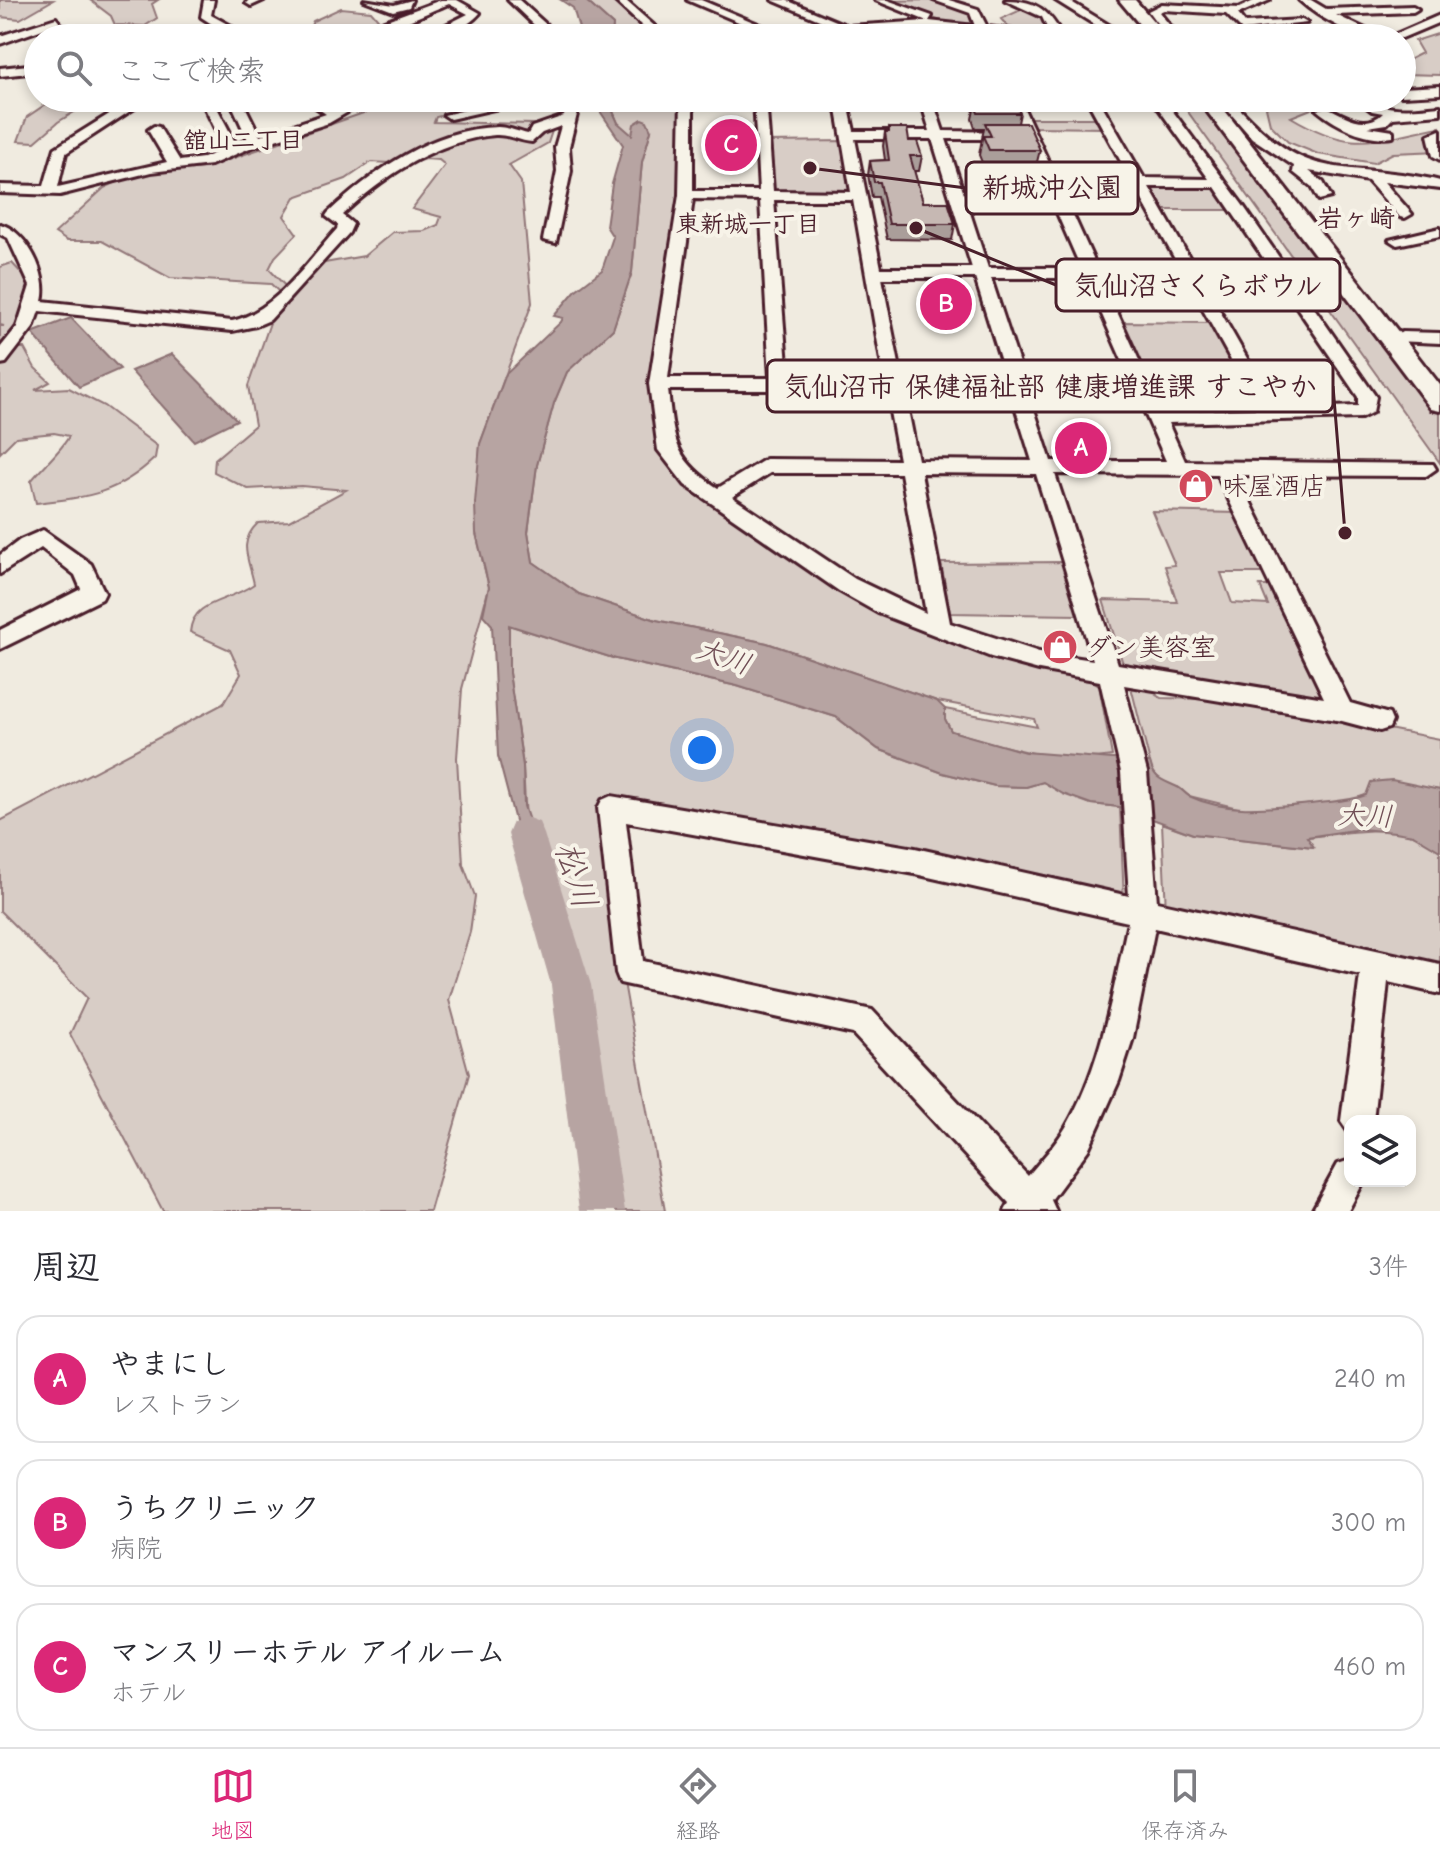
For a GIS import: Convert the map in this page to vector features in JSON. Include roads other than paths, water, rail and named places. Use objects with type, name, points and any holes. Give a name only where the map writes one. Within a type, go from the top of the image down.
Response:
[{"type":"highway","points":[[1127,0],[1159,24]]},
{"type":"highway","points":[[1216,112],[1440,403]]},
{"type":"highway","points":[[1248,157],[1287,160]]},
{"type":"street","points":[[209,0],[205,8],[206,17],[219,24]]},
{"type":"street","points":[[369,0],[393,8],[405,5],[407,0]]},
{"type":"street","points":[[513,0],[540,24]]},
{"type":"street","points":[[692,0],[751,24]]},
{"type":"street","points":[[777,0],[836,24]]},
{"type":"street","points":[[880,0],[941,24]]},
{"type":"street","points":[[938,0],[974,11],[980,24]]},
{"type":"street","points":[[1010,0],[1046,15],[1050,24]]},
{"type":"street","points":[[1060,0],[1103,24]]},
{"type":"street","points":[[1164,24],[1153,11],[1162,7],[1240,11],[1265,0]]},
{"type":"street","points":[[1304,0],[1349,24]]},
{"type":"street","points":[[1397,0],[1438,19]]},
{"type":"street","points":[[386,24],[448,1],[475,13],[459,24]]},
{"type":"street","points":[[626,1],[648,24]]},
{"type":"street","points":[[428,19],[462,7]]},
{"type":"street","points":[[1324,12],[1413,9]]},
{"type":"street","points":[[1229,10],[1240,24]]},
{"type":"street","points":[[1095,19],[1109,24]]},
{"type":"street","points":[[1416,28],[1438,19]]},
{"type":"street","points":[[46,24],[56,21]]},
{"type":"street","points":[[1287,24],[1302,23]]},
{"type":"street","points":[[0,41],[24,30]]},
{"type":"street","points":[[0,72],[24,69]]},
{"type":"street","points":[[1416,93],[1437,88]]},
{"type":"street","points":[[1416,97],[1440,100]]},
{"type":"street","points":[[1416,101],[1434,110]]},
{"type":"street","points":[[50,191],[60,151],[122,112]]},
{"type":"street","points":[[213,112],[233,151]]},
{"type":"street","points":[[242,112],[256,142]]},
{"type":"street","points":[[332,112],[336,114]]},
{"type":"street","points":[[0,189],[79,189],[151,168],[206,162],[340,112]]},
{"type":"street","points":[[450,115],[465,112]]},
{"type":"street","points":[[33,305],[232,326],[250,322],[264,316],[344,230],[346,224],[333,216],[420,151],[468,135],[501,131],[522,139],[532,138],[537,130],[567,112]]},
{"type":"street","points":[[551,240],[564,171],[562,147],[571,112]]},
{"type":"street","points":[[687,112],[686,195],[658,384],[665,446],[692,480],[847,585],[886,607],[940,629],[1112,684],[1342,711],[1380,721]]},
{"type":"street","points":[[761,112],[779,382]]},
{"type":"street","points":[[844,112],[940,629]]},
{"type":"street","points":[[931,112],[1112,684],[1134,772],[1143,899],[1118,1038],[1103,1081],[1077,1139],[1030,1207],[861,1021],[630,973],[611,808],[1143,899],[1375,967],[1440,979]]},
{"type":"street","points":[[1019,112],[1153,417],[1179,469]]},
{"type":"street","points":[[1100,112],[1270,414]]},
{"type":"street","points":[[1153,417],[1361,412],[1367,408],[1367,397],[1167,112]]},
{"type":"street","points":[[1237,112],[1318,185],[1324,197]]},
{"type":"street","points":[[1315,127],[1359,112]]},
{"type":"street","points":[[1381,112],[1404,112]]},
{"type":"street","points":[[1339,118],[1382,121],[1389,114]]},
{"type":"street","points":[[1339,118],[1370,133],[1388,134]]},
{"type":"street","points":[[154,130],[177,167]]},
{"type":"street","points":[[1287,160],[1311,170],[1433,182],[1440,159],[1435,135],[1440,134]]},
{"type":"street","points":[[850,135],[1029,135]]},
{"type":"street","points":[[1372,177],[1405,214]]},
{"type":"street","points":[[1051,182],[1219,183]]},
{"type":"street","points":[[686,195],[860,196]]},
{"type":"street","points":[[0,228],[14,235],[38,286],[25,328],[0,359]]},
{"type":"street","points":[[1397,240],[1440,232]]},
{"type":"street","points":[[874,273],[1090,273]]},
{"type":"street","points":[[1402,337],[1440,338]]},
{"type":"street","points":[[658,384],[893,384]]},
{"type":"street","points":[[717,498],[766,466],[910,464],[1426,469]]},
{"type":"street","points":[[1224,468],[1342,711]]},
{"type":"street","points":[[0,566],[27,545],[43,538],[83,570],[94,593],[0,640]]},
{"type":"street","points":[[1358,1115],[1375,967]]},
{"type":"street","points":[[1329,1211],[1344,1186]]},
{"type":"water","points":[[561,0],[585,0],[612,24],[578,24],[573,8]]},
{"type":"water","name":"大川","points":[[601,112],[613,112],[618,123],[632,135],[634,124],[642,119],[647,121],[651,130],[642,162],[632,272],[613,329],[567,372],[554,403],[537,465],[528,532],[533,562],[579,594],[656,620],[767,643],[937,701],[945,709],[945,719],[951,731],[1025,752],[1150,762],[1154,773],[1161,779],[1204,802],[1249,808],[1339,801],[1366,795],[1371,782],[1392,780],[1440,790],[1440,851],[1413,835],[1360,829],[1307,837],[1314,847],[1193,834],[1120,807],[1091,804],[1063,794],[1043,782],[1026,787],[995,786],[943,773],[878,749],[836,717],[737,686],[616,659],[509,625],[509,673],[523,766],[524,806],[546,870],[530,878],[498,756],[492,625],[483,615],[489,587],[476,533],[480,444],[506,374],[561,322],[563,318],[554,316],[576,290],[602,270],[613,237],[606,226],[612,184],[623,145]]},
{"type":"water","points":[[71,318],[120,369],[79,387],[32,333]]},
{"type":"water","points":[[172,354],[237,420],[194,441],[131,371]]},
{"type":"waterway","name":"松川","points":[[526,834],[571,985],[602,1211]]},
{"type":"place","name":"マンスリーホテル アイルーム","points":[[731,145]]},
{"type":"place","name":"新城沖公園","points":[[810,168]]},
{"type":"place","name":"気仙沼さくらボウル","points":[[916,228]]},
{"type":"place","name":"うちクリニック","points":[[946,304]]},
{"type":"place","name":"やまにし","points":[[1081,448]]},
{"type":"place","name":"味屋酒店","points":[[1196,486]]},
{"type":"place","name":"気仙沼市 保健福祉部 健康増進課 すこやか","points":[[1345,533]]},
{"type":"place","name":"ダン美容室","points":[[1060,647]]},
{"type":"district","name":"舘山二丁目","points":[[243,140]]},
{"type":"district","name":"岩ヶ崎","points":[[1356,218]]},
{"type":"district","name":"東新城一丁目","points":[[748,224]]}]
